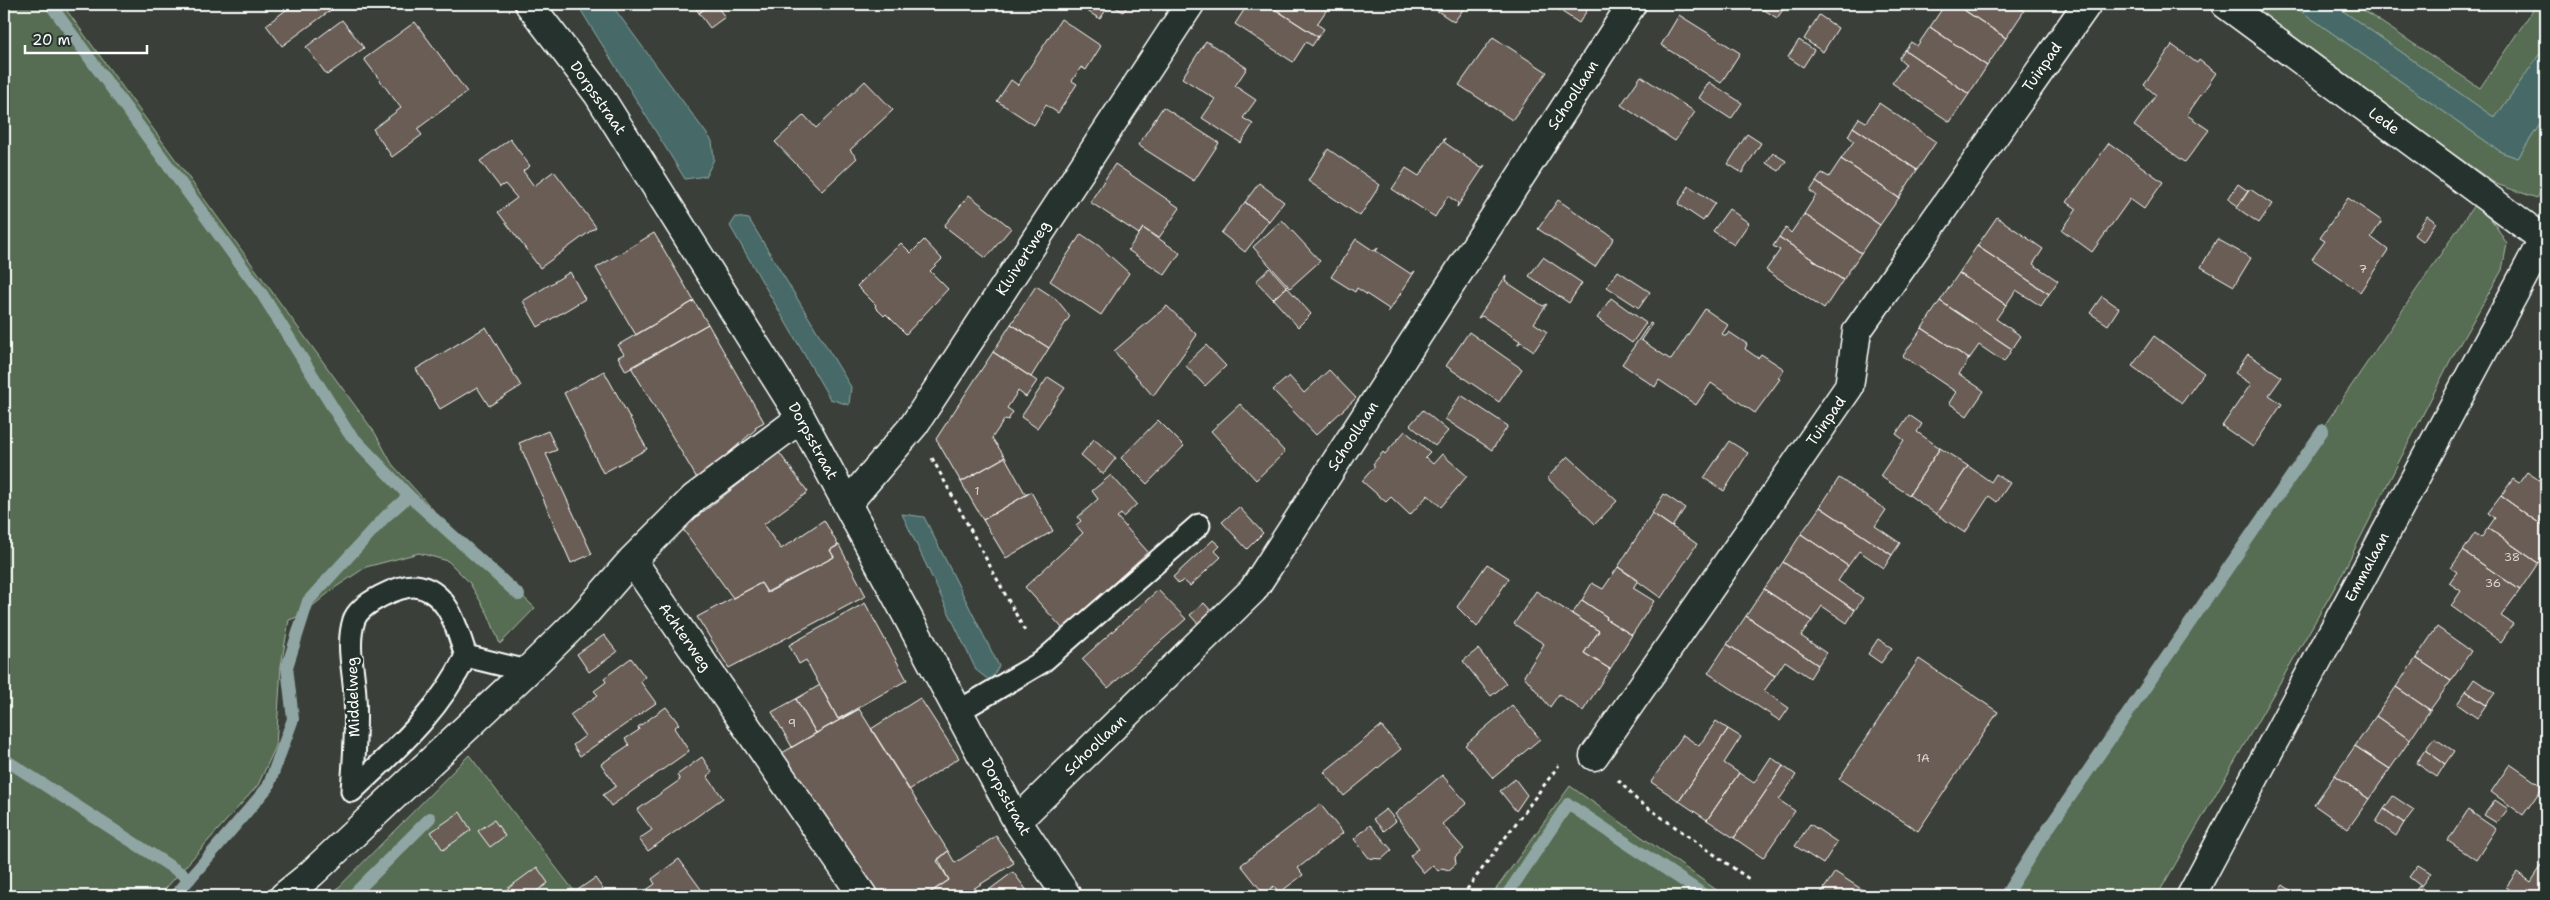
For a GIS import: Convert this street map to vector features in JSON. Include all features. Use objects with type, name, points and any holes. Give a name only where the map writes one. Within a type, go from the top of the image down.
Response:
[{"type":"street","name":"Dorpsstraat","points":[[529,4],[598,94],[801,418],[1018,821],[1067,896]]},
{"type":"street","name":"Kluivertweg","points":[[847,504],[914,424],[1190,4]]},
{"type":"street","name":"Schoollaan","points":[[1018,821],[1253,590],[1632,4]]},
{"type":"street","name":"Tuinpad","points":[[1594,756],[1849,387],[1857,331],[2087,4]]},
{"type":"street","name":"Lede","points":[[2225,4],[2545,238]]},
{"type":"street","name":"Emmalaan","points":[[2191,896],[2545,238]]},
{"type":"street","points":[[284,896],[311,874],[584,616],[632,560],[694,498],[801,418]]},
{"type":"street","name":"Achterweg","points":[[632,560],[863,896]]},
{"type":"lane","points":[[959,711],[1042,662],[1198,526]]},
{"type":"lane","name":"Middelweg","points":[[415,586],[437,594],[453,618],[466,656],[455,679],[425,721],[352,791],[355,694],[350,660],[354,618],[368,604],[389,591],[415,586]]},
{"type":"lane","points":[[466,656],[527,671]]},
{"type":"path","points":[[914,424],[1042,662]]},
{"type":"path","points":[[1462,896],[1563,759],[1594,756],[1637,800],[1749,878]]},
{"type":"green space","points":[[4,4],[62,4],[375,433],[392,464],[445,523],[535,608],[500,644],[488,614],[469,582],[448,561],[419,553],[366,567],[336,587],[300,616],[289,620],[281,666],[276,746],[258,785],[159,896],[4,896]]},
{"type":"green space","points":[[2241,4],[2291,4],[2501,152],[2518,158],[2546,115],[2546,183],[2537,198],[2496,184]]},
{"type":"green space","points":[[2333,4],[2354,4],[2480,88],[2537,4],[2546,4],[2546,45],[2495,118]]},
{"type":"green space","points":[[2474,205],[2494,223],[2507,244],[2502,270],[2450,361],[2339,580],[2157,896],[1999,896],[2197,613]]},
{"type":"green space","points":[[469,755],[578,896],[330,896]]},
{"type":"green space","points":[[1570,786],[1725,896],[1491,896]]},
{"type":"water","points":[[577,4],[611,4],[712,141],[714,159],[706,176],[685,179]]},
{"type":"water","points":[[2291,4],[2333,4],[2495,118],[2546,45],[2546,115],[2518,158],[2501,152]]},
{"type":"water","points":[[736,217],[749,219],[851,387],[849,405],[830,399],[730,226]]},
{"type":"water","points":[[902,514],[924,517],[999,666],[990,681],[976,670]]},
{"type":"building","points":[[294,4],[339,4],[282,46],[266,25]]},
{"type":"building","points":[[693,4],[711,4],[699,13]]},
{"type":"building","points":[[711,4],[715,4],[725,17],[710,28],[699,13]]},
{"type":"building","points":[[1076,4],[1110,4],[1100,19]]},
{"type":"building","points":[[1111,4],[1129,4],[1123,12]]},
{"type":"building","points":[[1248,4],[1267,4],[1318,37],[1312,46],[1306,42],[1293,62],[1235,24]]},
{"type":"building","points":[[1267,4],[1330,5],[1317,24],[1324,29],[1318,37]]},
{"type":"building","points":[[1427,4],[1467,4],[1454,22]]},
{"type":"building","points":[[1550,4],[1591,4],[1579,23]]},
{"type":"building","points":[[1755,4],[1787,4],[1777,18]]},
{"type":"building","points":[[1936,4],[1955,4],[2006,38],[1987,66],[1930,27],[1942,9]]},
{"type":"building","points":[[1955,4],[2014,4],[2024,11],[2006,38]]},
{"type":"building","points":[[1679,15],[1740,53],[1721,83],[1661,45]]},
{"type":"building","points":[[1819,15],[1838,28],[1823,52],[1804,39]]},
{"type":"building","points":[[1061,19],[1101,46],[1086,70],[1081,67],[1072,81],[1077,84],[1058,113],[1046,105],[1034,125],[997,101],[1011,80],[1018,85]]},
{"type":"building","points":[[342,20],[364,48],[327,75],[306,47]]},
{"type":"building","points":[[415,22],[467,92],[417,129],[422,135],[392,157],[373,129],[401,108],[364,59]]},
{"type":"building","points":[[1930,27],[1987,66],[1969,94],[1905,50],[1911,42],[1917,46]]},
{"type":"building","points":[[1493,37],[1547,72],[1512,120],[1459,85]]},
{"type":"building","points":[[1799,40],[1814,50],[1803,67],[1788,57]]},
{"type":"building","points":[[1206,41],[1247,68],[1235,86],[1256,100],[1243,118],[1253,124],[1241,143],[1202,118],[1215,99],[1182,78]]},
{"type":"building","points":[[2172,45],[2197,63],[2199,60],[2216,73],[2187,115],[2209,130],[2185,162],[2134,126],[2156,95],[2144,85]]},
{"type":"building","points":[[1905,50],[1969,94],[1950,122],[1892,83],[1906,64],[1899,59]]},
{"type":"building","points":[[1641,76],[1695,112],[1675,141],[1621,105]]},
{"type":"building","points":[[865,81],[893,110],[850,150],[857,158],[822,191],[775,142],[804,115],[816,128]]},
{"type":"building","points":[[1709,82],[1742,103],[1731,119],[1699,98]]},
{"type":"building","points":[[1879,103],[1936,142],[1917,170],[1853,127],[1859,118],[1866,122]]},
{"type":"building","points":[[1163,107],[1219,143],[1194,181],[1138,145]]},
{"type":"building","points":[[1853,127],[1917,170],[1899,198],[1841,159],[1854,141],[1848,136]]},
{"type":"building","points":[[1747,134],[1761,143],[1742,173],[1728,164]]},
{"type":"building","points":[[1445,138],[1444,142],[1481,168],[1485,165],[1457,207],[1458,203],[1448,196],[1435,217],[1392,189],[1406,168],[1419,176]]},
{"type":"building","points":[[510,139],[530,166],[523,171],[534,186],[554,171],[596,227],[540,268],[498,212],[517,198],[505,184],[500,187],[480,161]]},
{"type":"building","points":[[2109,143],[2163,182],[2144,209],[2130,199],[2092,252],[2062,230],[2077,209],[2067,202]]},
{"type":"building","points":[[1328,149],[1380,185],[1360,216],[1308,181]]},
{"type":"building","points":[[1773,153],[1786,161],[1779,171],[1766,163]]},
{"type":"building","points":[[1841,159],[1899,198],[1880,225],[1816,182],[1822,173],[1829,177]]},
{"type":"building","points":[[1115,164],[1180,208],[1158,239],[1143,228],[1139,234],[1090,202]]},
{"type":"building","points":[[1816,182],[1880,225],[1861,253],[1804,214],[1816,195],[1810,191]]},
{"type":"building","points":[[1259,183],[1284,202],[1269,221],[1245,202]]},
{"type":"building","points":[[2238,184],[2248,191],[2238,206],[2228,199]]},
{"type":"building","points":[[1689,186],[1715,203],[1703,221],[1678,204]]},
{"type":"building","points":[[2250,189],[2272,204],[2259,223],[2237,208]]},
{"type":"building","points":[[969,195],[1011,228],[986,258],[944,226]]},
{"type":"building","points":[[2348,198],[2382,221],[2371,237],[2388,250],[2360,292],[2312,259],[2325,241],[2320,238]]},
{"type":"building","points":[[1558,200],[1614,238],[1595,267],[1538,229]]},
{"type":"building","points":[[1245,202],[1269,221],[1245,252],[1221,233]]},
{"type":"building","points":[[1729,209],[1749,223],[1734,245],[1713,231]]},
{"type":"building","points":[[1804,214],[1861,253],[1843,280],[1779,237],[1786,228],[1791,233]]},
{"type":"building","points":[[2427,216],[2436,222],[2423,242],[2414,235]]},
{"type":"building","points":[[1997,217],[2043,249],[2033,264],[2058,281],[2049,294],[1977,246]]},
{"type":"building","points":[[1282,220],[1320,261],[1290,288],[1253,247]]},
{"type":"building","points":[[1143,228],[1180,253],[1165,275],[1128,250]]},
{"type":"building","points":[[654,233],[694,301],[636,335],[596,268]]},
{"type":"building","points":[[1081,234],[1099,246],[1129,273],[1101,315],[1050,281]]},
{"type":"building","points":[[1779,237],[1843,280],[1824,309],[1766,270],[1780,250],[1773,246]]},
{"type":"building","points":[[1356,239],[1374,251],[1379,247],[1376,251],[1411,274],[1415,271],[1388,313],[1389,309],[1357,288],[1355,292],[1331,277]]},
{"type":"building","points":[[2217,239],[2251,258],[2234,286],[2201,267]]},
{"type":"building","points":[[924,240],[942,259],[930,271],[948,289],[906,334],[886,314],[884,316],[857,286],[901,243],[911,253]]},
{"type":"building","points":[[1977,246],[2049,294],[2041,306],[2016,290],[2006,305],[1959,273]]},
{"type":"building","points":[[1543,257],[1582,283],[1569,303],[1529,276]]},
{"type":"building","points":[[1270,268],[1287,287],[1273,299],[1256,281]]},
{"type":"building","points":[[1618,271],[1650,292],[1639,308],[1607,287]]},
{"type":"building","points":[[570,272],[585,299],[538,327],[523,301]]},
{"type":"building","points":[[1959,273],[2006,305],[1996,319],[2021,336],[2012,349],[1940,301]]},
{"type":"building","points":[[1506,276],[1505,281],[1543,306],[1547,304],[1534,323],[1547,332],[1534,351],[1521,342],[1517,345],[1520,341],[1482,316],[1478,318]]},
{"type":"building","points":[[1036,286],[1056,299],[1070,316],[1049,348],[1011,324]]},
{"type":"building","points":[[1287,287],[1311,314],[1298,327],[1273,299]]},
{"type":"building","points":[[2102,296],[2119,308],[2108,325],[2090,313]]},
{"type":"building","points":[[1611,298],[1646,323],[1632,343],[1597,318]]},
{"type":"building","points":[[694,301],[708,324],[626,371],[618,357],[624,354],[618,345]]},
{"type":"building","points":[[1940,301],[2012,349],[2004,362],[1979,345],[1969,359],[1922,328]]},
{"type":"building","points":[[1167,306],[1197,335],[1153,396],[1114,351]]},
{"type":"building","points":[[1705,309],[1728,325],[1722,334],[1726,336],[1729,332],[1747,344],[1745,349],[1758,358],[1761,354],[1784,369],[1778,378],[1780,379],[1755,413],[1711,383],[1696,405],[1659,380],[1655,387],[1622,364],[1650,323],[1652,324],[1641,340],[1671,360]]},
{"type":"building","points":[[708,324],[764,422],[755,427],[756,429],[698,480],[631,367]]},
{"type":"building","points":[[1011,324],[1049,348],[1031,377],[993,352]]},
{"type":"building","points":[[486,327],[521,386],[489,406],[477,387],[440,409],[416,369]]},
{"type":"building","points":[[1922,328],[1969,359],[1959,374],[1984,391],[1967,416],[1949,403],[1956,392],[1903,356]]},
{"type":"building","points":[[1469,332],[1522,369],[1499,402],[1446,366]]},
{"type":"building","points":[[2154,336],[2204,373],[2182,403],[2132,366]]},
{"type":"building","points":[[1206,345],[1226,366],[1205,386],[1185,365]]},
{"type":"building","points":[[993,352],[1037,381],[1026,397],[1018,391],[1007,408],[1013,412],[1008,420],[1005,419],[992,438],[1005,457],[961,482],[936,439]]},
{"type":"building","points":[[2248,354],[2282,377],[2269,395],[2282,404],[2253,447],[2222,426],[2251,384],[2235,373]]},
{"type":"building","points":[[1329,370],[1356,398],[1316,435],[1273,390],[1289,376],[1304,393]]},
{"type":"building","points":[[604,371],[647,449],[603,473],[564,393]]},
{"type":"building","points":[[1048,377],[1065,388],[1037,428],[1021,417]]},
{"type":"building","points":[[1461,395],[1508,426],[1492,450],[1445,419]]},
{"type":"building","points":[[1240,404],[1285,452],[1256,480],[1211,431]]},
{"type":"building","points":[[1423,410],[1448,431],[1435,446],[1410,425]]},
{"type":"building","points":[[1909,415],[1922,424],[1917,432],[1940,448],[1909,495],[1880,476],[1904,440],[1896,434]]},
{"type":"building","points":[[1158,420],[1184,446],[1147,484],[1121,458]]},
{"type":"building","points":[[548,431],[557,450],[546,454],[592,554],[571,563],[519,443]]},
{"type":"building","points":[[1405,431],[1430,452],[1425,457],[1433,464],[1442,454],[1467,476],[1441,507],[1428,495],[1410,515],[1391,497],[1386,502],[1362,481],[1375,466],[1373,464],[1383,452],[1385,454]]},
{"type":"building","points":[[1094,439],[1116,458],[1103,474],[1081,455]]},
{"type":"building","points":[[1729,441],[1748,453],[1724,491],[1704,478]]},
{"type":"building","points":[[775,447],[808,492],[764,524],[765,527],[781,549],[824,520],[838,545],[830,550],[834,557],[767,592],[761,583],[733,598],[682,528],[748,477],[744,471]]},
{"type":"building","points":[[1940,448],[1968,466],[1936,514],[1909,495]]},
{"type":"building","points":[[1568,456],[1617,501],[1595,524],[1547,478]]},
{"type":"building","points":[[1005,457],[1026,495],[983,520],[961,482]]},
{"type":"building","points":[[1968,466],[1991,482],[1996,474],[2010,483],[1997,502],[1989,496],[1965,533],[1936,514]]},
{"type":"building","points":[[2546,469],[2546,528],[2501,496],[2513,479],[2519,483],[2527,472],[2539,480]]},
{"type":"building","points":[[1111,475],[1137,504],[1123,517],[1121,514],[1117,517],[1148,552],[1063,629],[1025,587],[1083,533],[1076,525],[1081,521],[1078,517],[1098,499],[1092,491]]},
{"type":"building","points":[[1839,478],[1886,510],[1875,526],[1900,543],[1892,555],[1820,507]]},
{"type":"building","points":[[1031,492],[1053,531],[1006,558],[983,520]]},
{"type":"building","points":[[1664,494],[1685,508],[1672,527],[1652,513]]},
{"type":"building","points":[[2501,496],[2546,528],[2546,551],[2538,563],[2488,528],[2495,518],[2488,513]]},
{"type":"building","points":[[1239,507],[1263,533],[1247,549],[1222,522]]},
{"type":"building","points":[[1820,507],[1892,555],[1884,568],[1859,551],[1848,566],[1801,534]]},
{"type":"building","points":[[1652,513],[1697,544],[1661,598],[1618,567]]},
{"type":"building","points":[[2488,528],[2538,563],[2520,590],[2463,551],[2475,533],[2481,538]]},
{"type":"building","points":[[1801,534],[1848,566],[1838,581],[1863,598],[1855,610],[1783,562]]},
{"type":"building","points":[[1213,540],[1220,546],[1215,551],[1221,557],[1190,586],[1183,580],[1179,584],[1173,577]]},
{"type":"building","points":[[839,545],[866,596],[729,668],[697,617],[761,583],[767,593],[834,557],[830,550]]},
{"type":"building","points":[[2463,551],[2520,590],[2501,616],[2513,624],[2501,642],[2451,606],[2461,591],[2449,583],[2457,572],[2451,568]]},
{"type":"building","points":[[1783,562],[1855,610],[1847,623],[1822,606],[1812,621],[1764,589]]},
{"type":"building","points":[[1487,564],[1509,578],[1477,627],[1457,607]]},
{"type":"building","points":[[1618,567],[1638,580],[1633,588],[1654,601],[1632,635],[1606,619],[1607,617],[1582,600],[1592,583],[1603,589]]},
{"type":"building","points":[[1764,589],[1812,621],[1801,636],[1826,653],[1818,665],[1746,616]]},
{"type":"building","points":[[1158,590],[1186,619],[1108,688],[1082,659]]},
{"type":"building","points":[[1536,591],[1599,631],[1584,653],[1610,669],[1583,711],[1559,694],[1550,707],[1524,676],[1544,644],[1514,624]]},
{"type":"building","points":[[1582,600],[1607,617],[1606,619],[1632,635],[1610,669],[1584,653],[1599,631],[1572,614]]},
{"type":"building","points":[[865,603],[907,680],[838,719],[806,660],[799,664],[789,645]]},
{"type":"building","points":[[1204,603],[1214,614],[1200,626],[1190,615]]},
{"type":"building","points":[[1746,616],[1818,665],[1810,678],[1785,661],[1775,676],[1727,644]]},
{"type":"building","points":[[2437,627],[2471,651],[2451,681],[2416,658]]},
{"type":"building","points":[[604,635],[617,652],[589,672],[577,654]]},
{"type":"building","points":[[1878,639],[1892,648],[1881,663],[1868,654]]},
{"type":"building","points":[[1727,644],[1775,676],[1764,691],[1789,708],[1780,721],[1708,673]]},
{"type":"building","points":[[1478,649],[1506,684],[1491,696],[1463,661]]},
{"type":"building","points":[[631,658],[645,677],[640,681],[656,703],[580,756],[573,745],[585,736],[570,715],[598,695],[594,691],[606,682],[604,678]]},
{"type":"building","points":[[2416,658],[2451,681],[2430,710],[2396,687]]},
{"type":"building","points":[[1919,659],[1998,712],[1918,831],[1839,779]]},
{"type":"building","points":[[2474,679],[2495,693],[2486,705],[2466,691]]},
{"type":"building","points":[[820,685],[838,719],[859,709],[816,733],[796,699]]},
{"type":"building","points":[[2396,687],[2430,710],[2410,740],[2376,716]]},
{"type":"building","points":[[2466,691],[2486,705],[2477,718],[2457,704]]},
{"type":"building","points":[[920,698],[959,758],[909,790],[871,729]]},
{"type":"building","points":[[796,699],[816,733],[792,747],[772,712]]},
{"type":"building","points":[[1512,705],[1540,739],[1493,778],[1465,745]]},
{"type":"building","points":[[666,707],[679,724],[674,728],[689,751],[611,806],[603,795],[616,786],[601,764],[629,745],[625,739],[639,730],[638,727]]},
{"type":"building","points":[[859,709],[948,851],[937,861],[949,880],[928,894],[930,896],[872,896],[782,753]]},
{"type":"building","points":[[2376,716],[2410,740],[2390,769],[2355,746]]},
{"type":"building","points":[[1716,721],[1728,729],[1679,801],[1651,782],[1683,735],[1699,746]]},
{"type":"building","points":[[1381,726],[1401,749],[1344,796],[1324,772]]},
{"type":"building","points":[[1728,729],[1741,737],[1724,763],[1739,773],[1707,820],[1679,801]]},
{"type":"building","points":[[2434,738],[2454,751],[2445,764],[2425,750]]},
{"type":"building","points":[[2355,746],[2390,769],[2369,799],[2335,775]]},
{"type":"building","points":[[2425,750],[2445,764],[2437,777],[2416,763]]},
{"type":"building","points":[[702,757],[712,772],[707,776],[723,798],[648,851],[639,839],[652,830],[637,810],[680,780],[677,775]]},
{"type":"building","points":[[1771,757],[1783,766],[1734,838],[1707,820],[1739,773],[1754,783]]},
{"type":"building","points":[[2510,764],[2543,787],[2523,815],[2491,792]]},
{"type":"building","points":[[1783,766],[1796,775],[1779,800],[1795,811],[1763,858],[1734,838]]},
{"type":"building","points":[[1442,775],[1467,803],[1442,824],[1464,849],[1455,857],[1456,864],[1449,870],[1442,868],[1438,871],[1433,865],[1424,873],[1410,856],[1419,848],[1395,814]]},
{"type":"building","points":[[2335,775],[2369,799],[2348,829],[2314,805]]},
{"type":"building","points":[[1515,779],[1527,795],[1516,811],[1500,791]]},
{"type":"building","points":[[2393,796],[2414,810],[2404,823],[2384,809]]},
{"type":"building","points":[[2495,800],[2508,809],[2497,823],[2484,815]]},
{"type":"building","points":[[1320,804],[1343,833],[1298,868],[1303,875],[1279,893],[1274,886],[1264,894],[1241,865]]},
{"type":"building","points":[[1386,809],[1396,821],[1384,831],[1373,819]]},
{"type":"building","points":[[2384,809],[2404,823],[2396,836],[2376,822]]},
{"type":"building","points":[[2468,810],[2496,829],[2476,860],[2448,841]]},
{"type":"building","points":[[460,812],[471,830],[443,850],[431,832]]},
{"type":"building","points":[[494,820],[505,836],[490,847],[478,831]]},
{"type":"building","points":[[1810,824],[1837,842],[1823,864],[1795,846]]},
{"type":"building","points":[[1370,825],[1392,850],[1382,859],[1369,858],[1354,839]]},
{"type":"building","points":[[996,836],[1014,863],[962,896],[930,896],[928,894],[949,880],[938,859],[948,851],[955,863]]},
{"type":"building","points":[[679,859],[706,896],[638,896],[655,884],[652,879]]},
{"type":"building","points":[[2546,859],[2546,896],[2520,896],[2506,887],[2517,872],[2531,882]]},
{"type":"building","points":[[2418,865],[2431,873],[2421,886],[2409,877]]},
{"type":"building","points":[[537,867],[548,883],[530,896],[512,896],[507,889]]},
{"type":"building","points":[[1013,872],[1031,896],[981,896]]},
{"type":"building","points":[[1835,872],[1872,896],[1819,896]]},
{"type":"building","points":[[595,878],[608,896],[569,896]]},
{"type":"building","points":[[2283,885],[2296,894],[2297,892],[2303,896],[2275,896]]},
{"type":"building","points":[[2419,886],[2433,896],[2412,896]]},
{"type":"waterway","points":[[50,4],[262,294],[348,432],[409,496],[519,595]]},
{"type":"waterway","points":[[2005,896],[2039,842],[2323,430]]},
{"type":"waterway","points":[[175,896],[268,787],[293,719],[287,667],[308,601],[385,517],[409,496]]},
{"type":"waterway","points":[[4,759],[190,879]]},
{"type":"waterway","points":[[1506,896],[1568,804],[1706,896]]},
{"type":"waterway","points":[[352,896],[430,818]]}]
